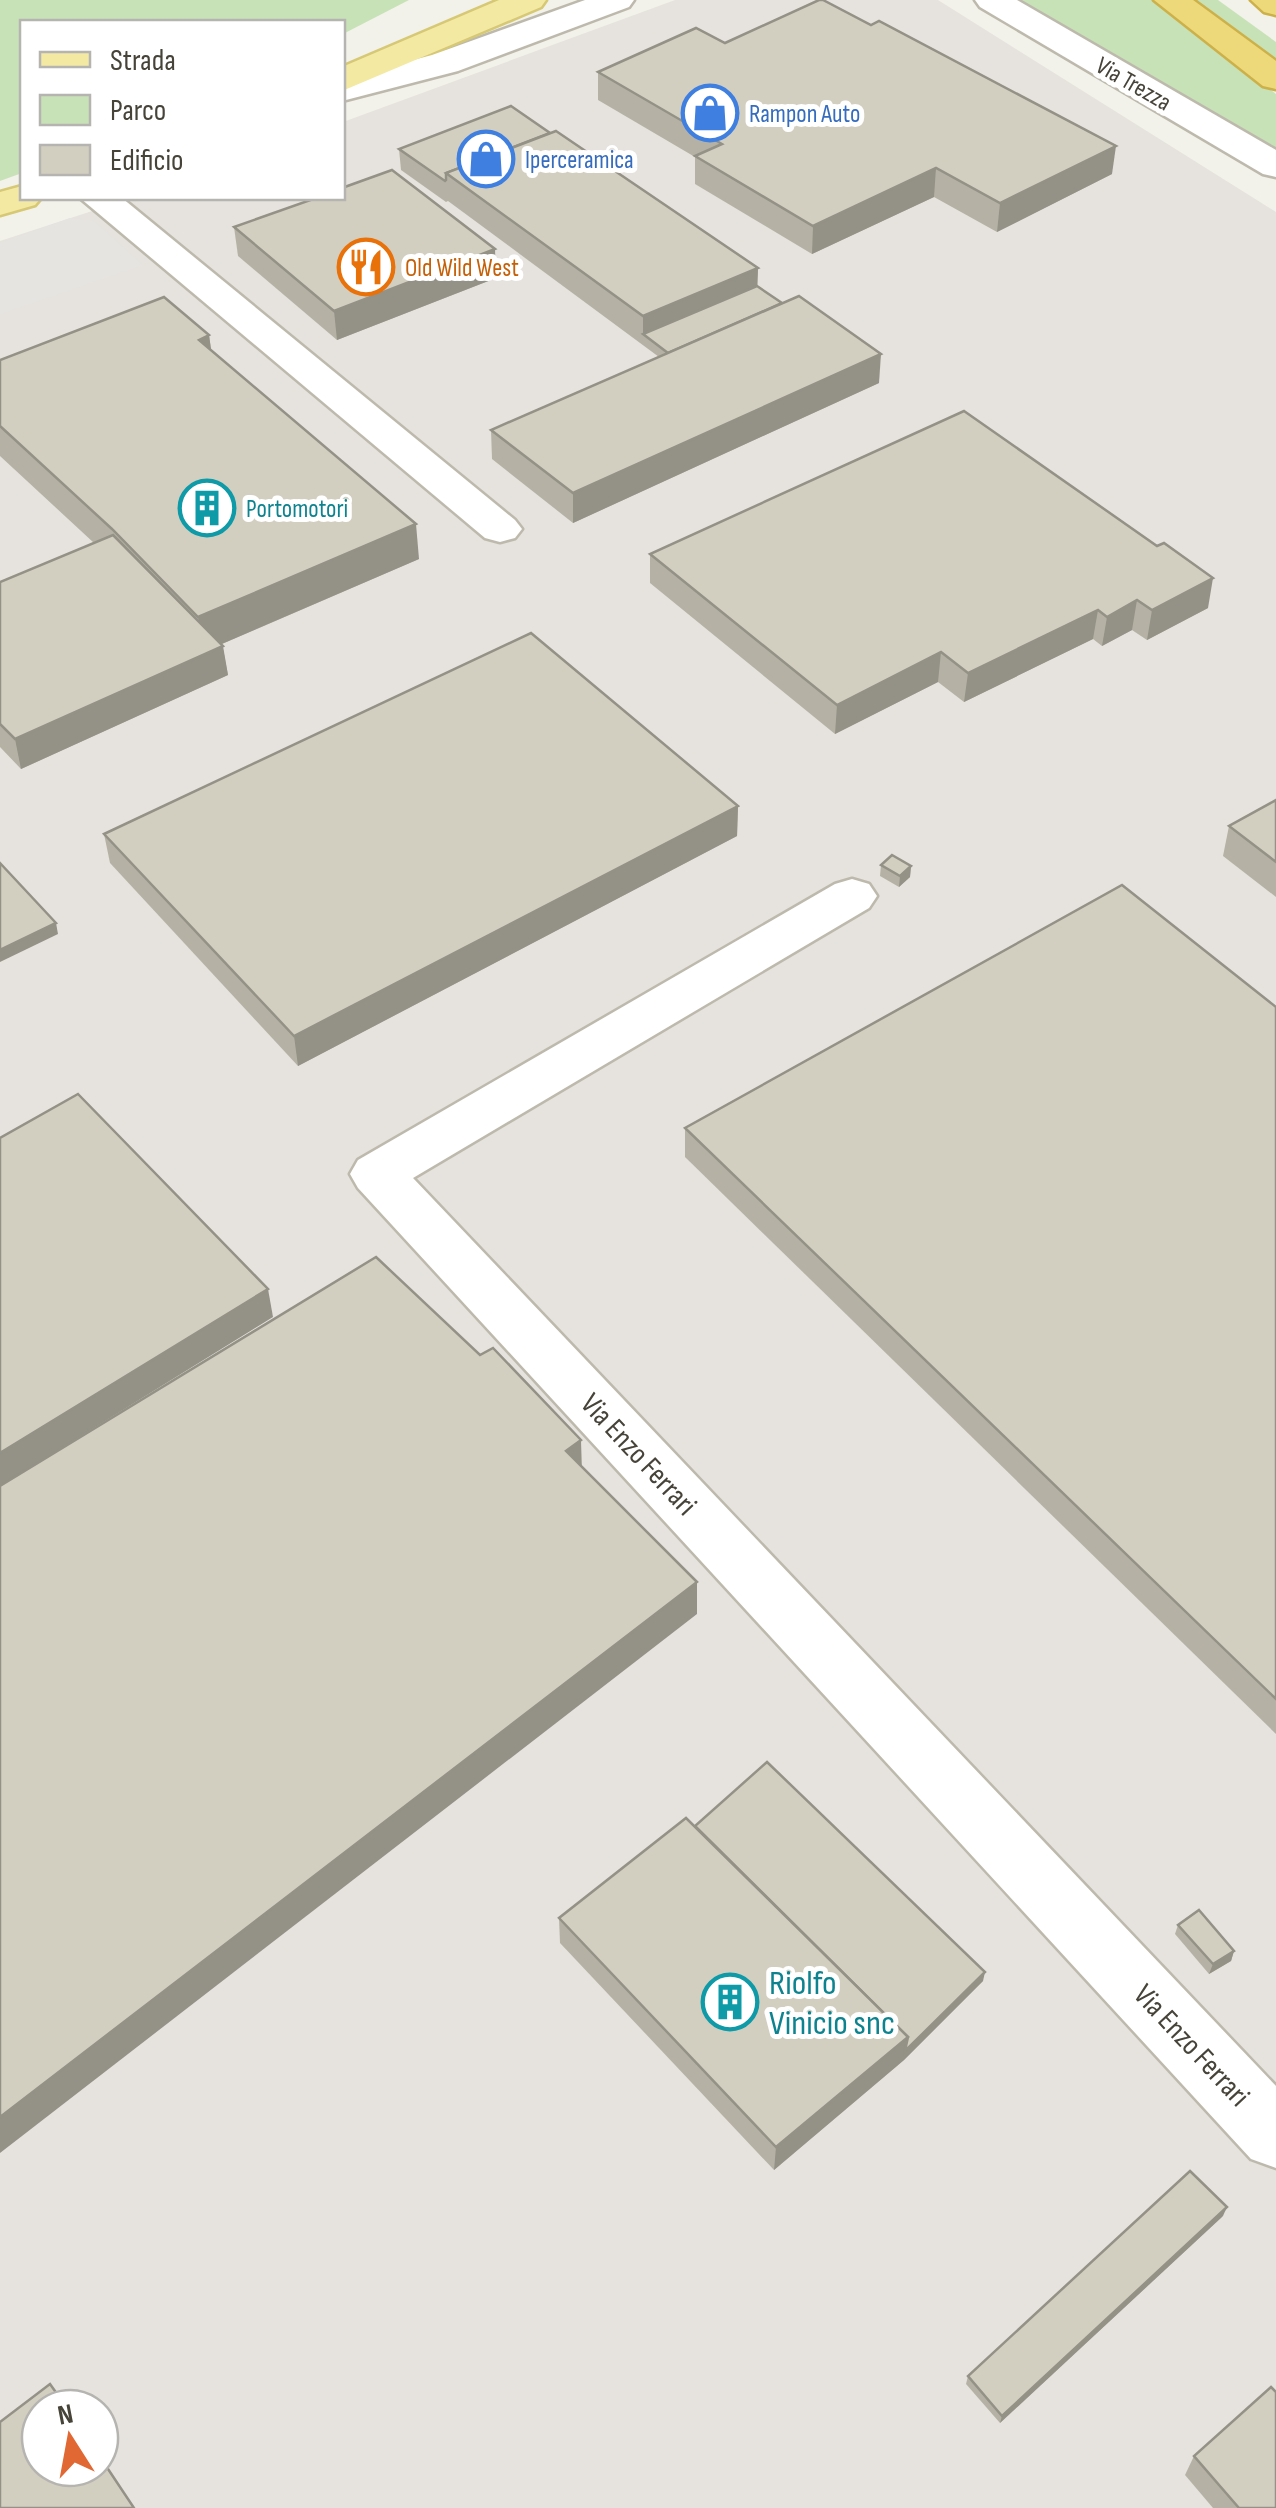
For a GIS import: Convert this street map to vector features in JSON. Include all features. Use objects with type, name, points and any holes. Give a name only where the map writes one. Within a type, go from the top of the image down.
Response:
[{"type":"highway","points":[[1171,0],[1276,78]]},
{"type":"highway","points":[[1268,0],[1276,5]]},
{"type":"main road","points":[[345,79],[529,0]]},
{"type":"street","points":[[345,89],[445,63],[617,0]]},
{"type":"street","name":"Via Trezza","points":[[992,0],[1276,166]]},
{"type":"street","points":[[102,200],[500,529]]},
{"type":"street","name":"Via Enzo Ferrari","points":[[852,896],[377,1174],[1276,2135]]},
{"type":"shaded area","points":[[675,0],[938,0],[1276,212],[1276,2508],[0,2508],[0,241],[126,200],[345,200],[345,121]]},
{"type":"shaded area","points":[[70,218],[94,221],[143,265],[0,314],[0,243]]},
{"type":"green space","points":[[0,0],[409,0],[345,33],[345,20],[20,20],[20,174],[0,181]]},
{"type":"green space","points":[[1010,0],[1155,0],[1276,94],[1276,155]]},
{"type":"green space","points":[[1188,0],[1218,0],[1276,42],[1276,63]]},
{"type":"building","points":[[819,0],[871,25],[879,21],[1116,146],[1000,203],[936,168],[813,226],[695,156],[722,144],[598,72],[696,28],[725,43]]},
{"type":"building","points":[[511,106],[550,133],[446,173],[445,181],[399,149]]},
{"type":"building","points":[[556,131],[758,268],[643,316],[446,173]]},
{"type":"building","name":"Old Wild West","points":[[392,170],[495,249],[334,311],[234,227],[310,200],[345,200],[345,187]]},
{"type":"building","points":[[757,286],[782,303],[668,353],[643,334]]},
{"type":"building","points":[[799,296],[881,354],[573,493],[491,430]]},
{"type":"building","name":"Portomotori","points":[[164,297],[209,335],[199,340],[416,524],[198,617],[112,529],[0,426],[0,360]]},
{"type":"building","points":[[964,411],[1157,546],[1164,543],[1213,578],[1152,610],[1137,600],[1107,617],[1098,610],[968,673],[941,652],[837,705],[650,554]]},
{"type":"building","points":[[113,535],[223,646],[15,739],[0,724],[0,582]]},
{"type":"building","points":[[531,633],[738,806],[294,1036],[104,834]]},
{"type":"building","points":[[1276,800],[1276,862],[1229,826]]},
{"type":"building","points":[[892,855],[911,866],[900,876],[881,865]]},
{"type":"building","points":[[0,863],[56,923],[0,950]]},
{"type":"building","points":[[1122,885],[1276,1007],[1276,1699],[685,1128]]},
{"type":"building","points":[[78,1094],[268,1289],[0,1453],[0,1138]]},
{"type":"building","points":[[376,1257],[480,1355],[493,1348],[581,1440],[566,1451],[697,1582],[0,2117],[0,1486]]},
{"type":"building","points":[[767,1762],[985,1972],[905,2051],[908,2037],[695,1826]]},
{"type":"building","name":"Riolfo Vinicio snc","points":[[686,1818],[908,2037],[776,2147],[559,1918]]},
{"type":"building","points":[[1199,1910],[1234,1951],[1213,1964],[1178,1925]]},
{"type":"building","points":[[1190,2171],[1227,2207],[1002,2416],[968,2376]]},
{"type":"building","points":[[1271,2387],[1276,2392],[1276,2508],[1239,2508],[1194,2456]]},
{"type":"building","points":[[20,2407],[20,2488],[120,2487],[134,2508],[0,2508],[0,2422]]},
{"type":"place","name":"Rampon Auto","points":[[710,113]]},
{"type":"place","name":"Iperceramica","points":[[486,159]]},
{"type":"place","name":"Old Wild West","points":[[366,267]]},
{"type":"place","name":"Portomotori","points":[[207,508]]},
{"type":"place","name":"Riolfo Vinicio snc","points":[[730,2002]]}]
